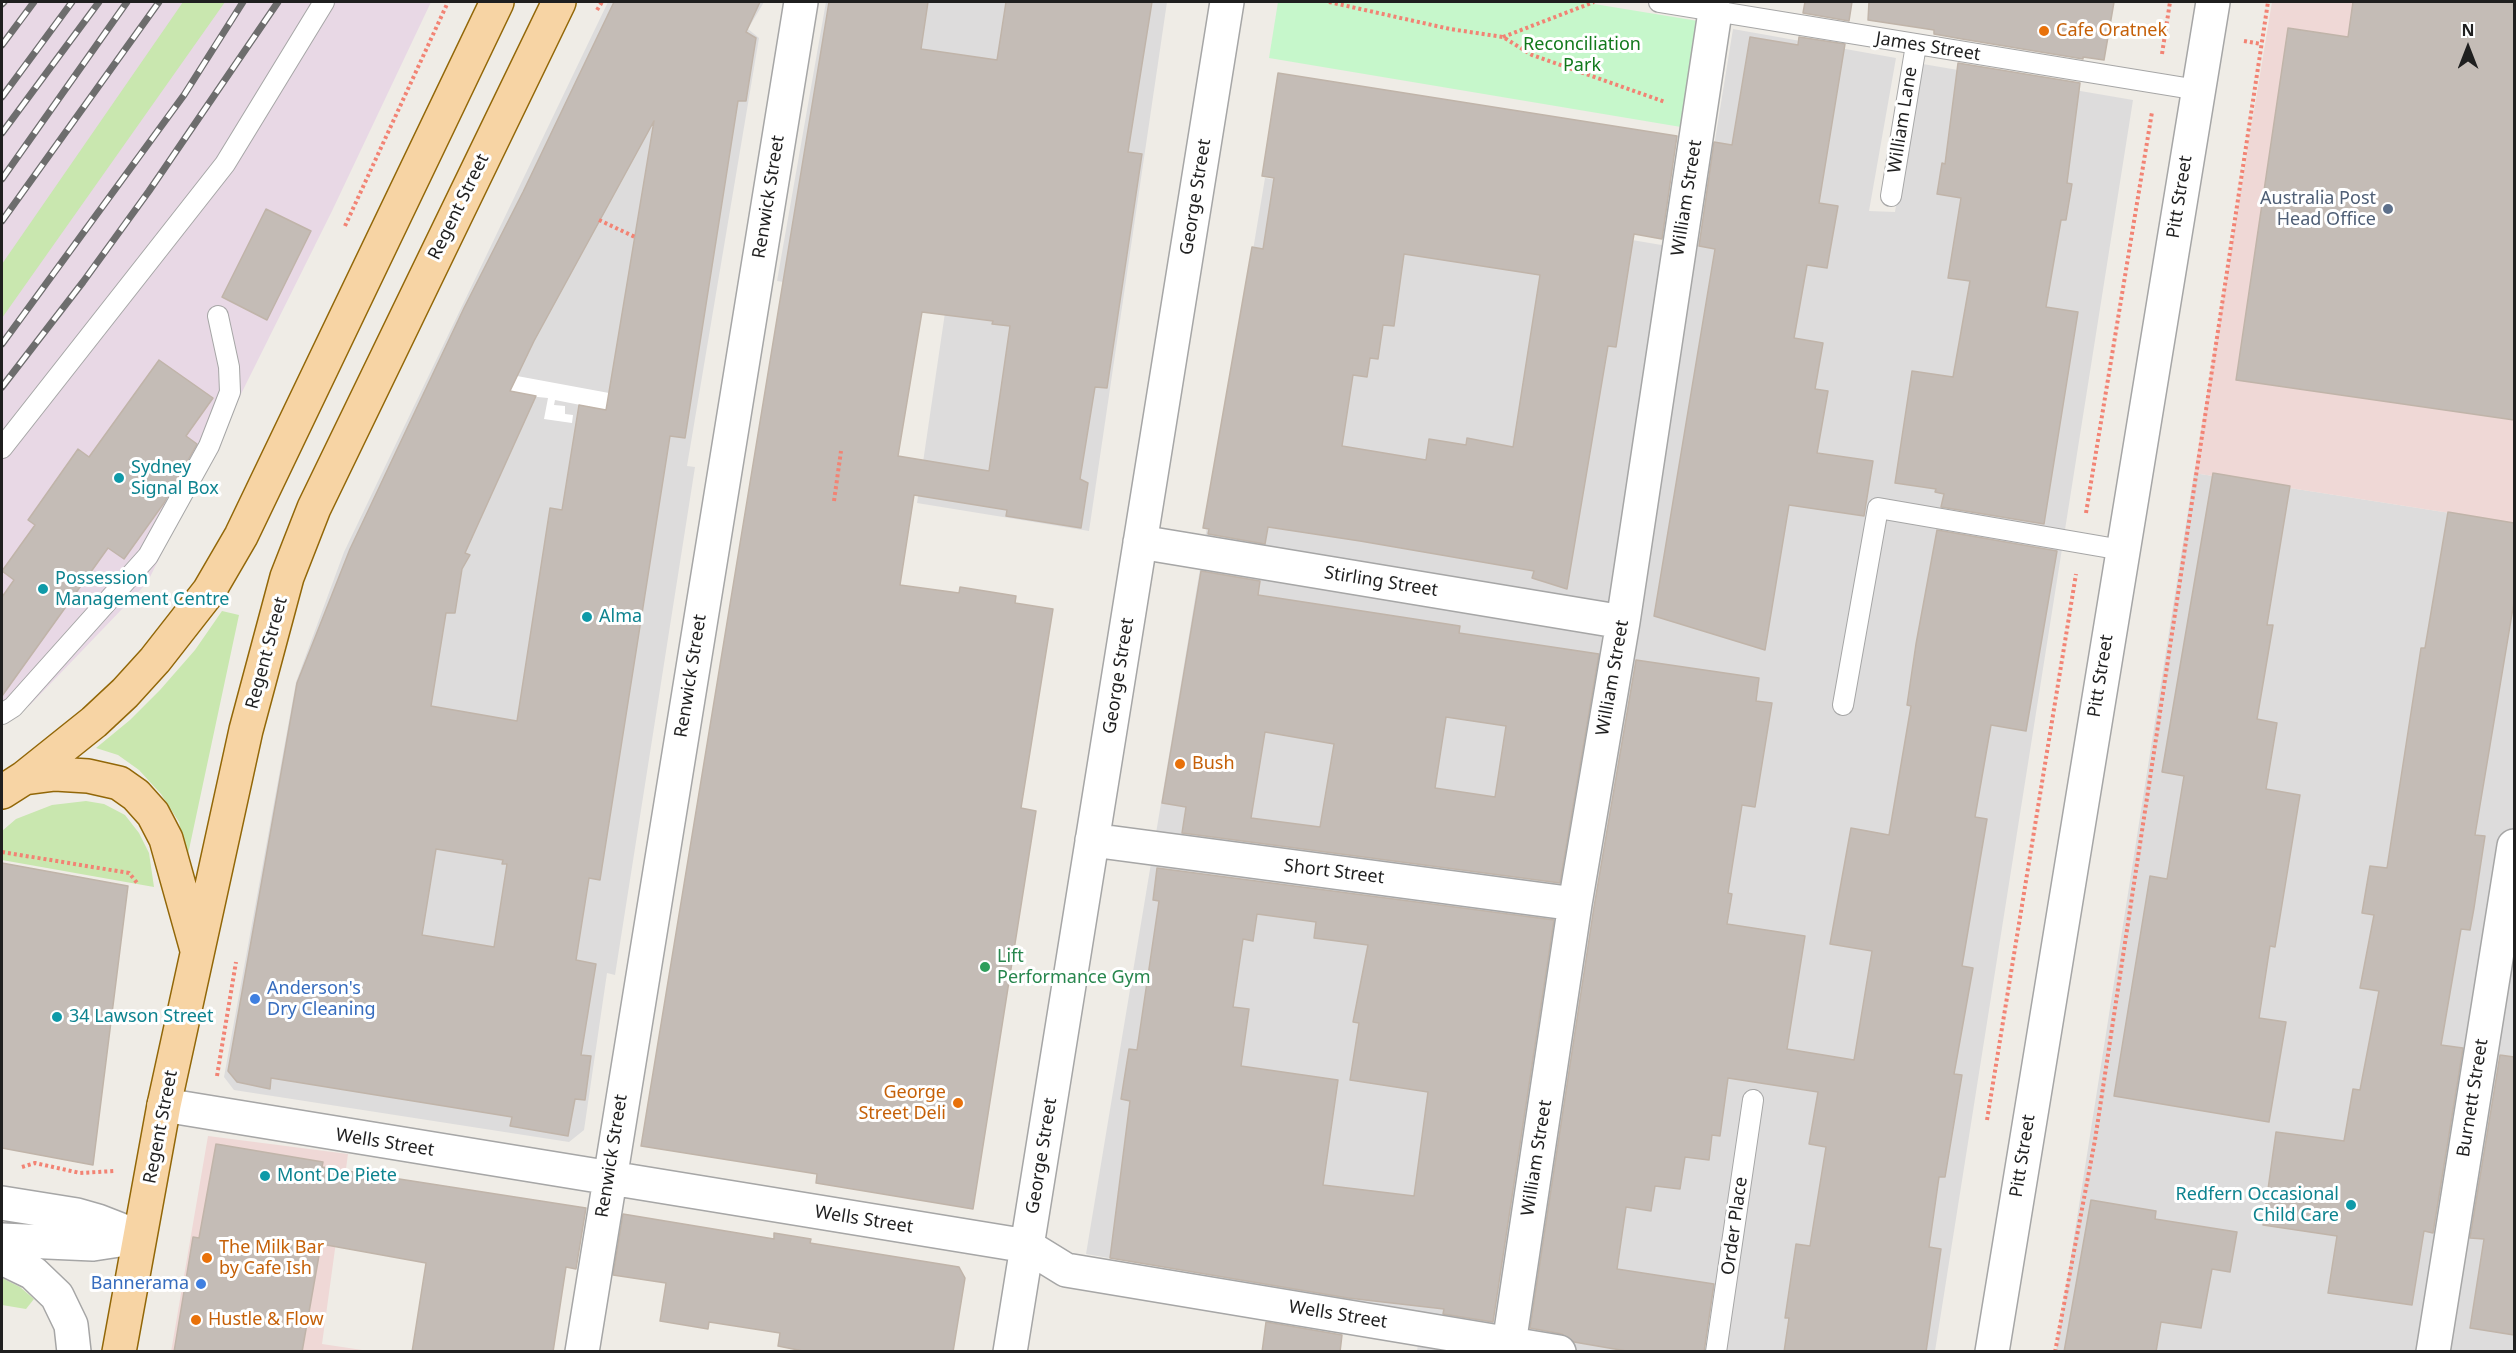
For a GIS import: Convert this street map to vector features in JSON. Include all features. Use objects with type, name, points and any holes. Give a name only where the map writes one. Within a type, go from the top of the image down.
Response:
[{"type":"main road","points":[[13,785],[94,722],[125,693],[155,660],[209,591],[241,536],[496,2]]},
{"type":"main road","name":"Regent Street","points":[[121,1349],[164,1105],[246,730],[278,609],[314,508],[559,2]]},
{"type":"main road","points":[[13,785],[55,774],[88,776],[119,783],[136,795],[153,814],[166,839],[198,955]]},
{"type":"street","name":"Renwick Street","points":[[582,1352],[608,1179],[801,2]]},
{"type":"street","name":"George Street","points":[[1010,1352],[1227,2]]},
{"type":"street","name":"Pitt Street","points":[[1992,1352],[2213,2]]},
{"type":"street","name":"William Street","points":[[1509,1344],[1575,904],[1623,622],[1716,12]]},
{"type":"street","name":"Stirling Street","points":[[1140,542],[1623,622]]},
{"type":"street","name":"Short Street","points":[[1092,840],[1575,904]]},
{"type":"street","name":"Burnett Street","points":[[2433,1352],[2514,846]]},
{"type":"street","name":"Wells Street","points":[[164,1105],[1027,1246],[1066,1270],[1558,1352]]},
{"type":"street","points":[[2,1203],[77,1215],[139,1237]]},
{"type":"street","points":[[2,1240],[93,1244],[139,1237]]},
{"type":"street","points":[[2,1258],[33,1273],[57,1296],[71,1325],[74,1352]]},
{"type":"lane","points":[[2,448],[225,164],[324,2]]},
{"type":"lane","name":"James Street","points":[[1659,2],[2198,90]]},
{"type":"lane","name":"William Lane","points":[[1891,196],[1916,45]]},
{"type":"lane","points":[[2,714],[13,707],[147,556],[209,446],[230,392],[229,367],[218,316]]},
{"type":"lane","points":[[1843,705],[1878,508],[2122,550]]},
{"type":"lane","name":"Order Place","points":[[1716,1352],[1753,1100]]},
{"type":"path","points":[[597,12],[602,2]]},
{"type":"path","points":[[1329,2],[1450,29],[1503,37],[1532,55],[1665,101],[1700,119]]},
{"type":"path","points":[[1503,37],[1594,2]]},
{"type":"path","points":[[2055,1352],[2095,1140],[2268,2]]},
{"type":"path","points":[[599,220],[635,237]]},
{"type":"path","points":[[834,501],[841,451]]},
{"type":"path","points":[[2,852],[129,873],[144,891]]},
{"type":"path","points":[[204,1113],[217,1080],[238,955]]},
{"type":"path","points":[[35,1164],[80,1173],[112,1171]]},
{"type":"shaded area","points":[[2,2],[431,2],[332,211],[147,583],[30,705],[2,724]]},
{"type":"shaded area","points":[[608,2],[764,2],[748,29],[759,38],[687,466],[695,467],[615,975],[607,973],[584,1130],[569,1142],[234,1090],[224,1077],[296,682],[344,552]]},
{"type":"shaded area","points":[[826,2],[1167,2],[1089,531],[917,503],[946,306],[777,281]]},
{"type":"shaded area","name":"Australia Post Head Office","points":[[2272,2],[2514,2],[2514,523],[2194,473]]},
{"type":"shaded area","points":[[1733,29],[1896,58],[1869,211],[1895,212],[1917,63],[2133,100],[1935,1351],[1417,1351],[1423,1313],[1086,1254],[1265,178],[1697,251]]},
{"type":"shaded area","points":[[2194,473],[2514,523],[2514,1351],[2056,1352]]},
{"type":"shaded area","points":[[208,1136],[348,1154],[322,1344],[369,1351],[171,1352]]},
{"type":"green space","points":[[183,2],[225,2],[2,318],[2,264]]},
{"type":"green space","name":"Reconciliation Park","points":[[1278,2],[1582,2],[1698,21],[1681,127],[1269,58]]},
{"type":"green space","points":[[222,611],[239,615],[187,859],[179,822],[161,794],[139,770],[118,755],[96,748],[130,720],[160,690],[195,650]]},
{"type":"green space","points":[[86,801],[104,804],[125,815],[139,833],[149,853],[154,887],[2,860],[2,831],[16,819],[52,805]]},
{"type":"green space","points":[[2,1278],[20,1287],[34,1299],[26,1309],[2,1305]]},
{"type":"pier","points":[[517,376],[609,393],[606,410],[555,400],[554,405],[565,406],[565,414],[573,415],[572,423],[544,419],[548,398],[528,396],[506,399]]},
{"type":"building","points":[[614,2],[760,2],[746,32],[756,38],[746,101],[738,101],[685,438],[670,436],[600,880],[589,878],[576,960],[596,964],[581,1055],[591,1056],[585,1100],[575,1099],[568,1136],[510,1126],[512,1117],[271,1078],[270,1089],[237,1082],[228,1071],[297,683],[350,549],[464,308],[523,192]],"holes":[[[654,121],[606,410],[579,405],[562,510],[550,508],[517,721],[431,706],[446,613],[455,613],[462,569],[470,555],[465,553],[536,396],[510,391],[534,341]],[[436,849],[503,860],[502,864],[507,864],[494,947],[422,935]]]},
{"type":"building","points":[[829,2],[928,2],[921,49],[997,60],[1006,2],[1152,2],[1128,152],[1142,154],[1107,388],[1095,387],[1080,479],[1088,483],[1081,528],[1006,516],[1007,510],[914,495],[900,585],[959,593],[960,587],[1016,596],[1015,603],[1053,609],[1021,808],[1036,811],[973,1209],[816,1183],[817,1174],[641,1146]],"holes":[[[922,312],[993,321],[992,324],[1010,326],[989,471],[898,456]]]},
{"type":"building","points":[[1805,2],[1852,2],[1849,21],[1803,13]]},
{"type":"building","points":[[1869,2],[2114,2],[2104,60],[2083,57],[2083,59],[1962,39],[1934,34],[1934,30],[1868,20]]},
{"type":"building","name":"Australia Post Head Office","points":[[2353,2],[2514,2],[2514,420],[2236,380],[2288,28],[2348,37]]},
{"type":"building","points":[[1750,37],[1798,45],[1799,37],[1845,44],[1819,203],[1838,206],[1827,268],[1807,265],[1794,338],[1823,343],[1815,389],[1828,391],[1817,453],[1873,461],[1864,516],[1789,505],[1765,650],[1654,616],[1715,249],[1699,246],[1714,142],[1732,145]]},
{"type":"building","points":[[1958,63],[2080,83],[2067,183],[2072,184],[2066,220],[2061,220],[2046,307],[2078,312],[2044,524],[1941,507],[1944,494],[1935,492],[1936,489],[1895,483],[1912,371],[1953,377],[1970,281],[1948,278],[1961,198],[1937,194],[1942,163],[1945,164]]},
{"type":"building","points":[[1278,73],[1677,136],[1662,239],[1634,234],[1616,347],[1608,346],[1567,589],[1532,578],[1534,571],[1360,541],[1268,527],[1265,544],[1208,534],[1209,529],[1203,528],[1252,247],[1263,249],[1274,178],[1262,176]],"holes":[[[1404,254],[1540,275],[1513,447],[1467,438],[1466,445],[1429,439],[1426,460],[1342,446],[1353,375],[1367,377],[1370,358],[1378,359],[1383,325],[1394,326]]]},
{"type":"building","points":[[266,209],[311,231],[267,320],[222,297]]},
{"type":"building","name":"Sydney Signal Box","points":[[159,360],[213,398],[186,436],[197,444],[164,503],[124,559],[108,548],[2,696],[2,597],[14,580],[2,571],[35,525],[28,520],[78,449],[89,457]]},
{"type":"building","points":[[2213,473],[2290,486],[2267,625],[2273,625],[2257,719],[2277,723],[2266,789],[2300,795],[2275,947],[2270,946],[2259,1018],[2286,1022],[2269,1122],[2114,1096],[2150,876],[2167,879],[2184,776],[2162,772]]},
{"type":"building","points":[[2448,512],[2514,523],[2514,602],[2475,835],[2485,836],[2474,908],[2470,930],[2461,929],[2441,1045],[2463,1048],[2433,1233],[2424,1231],[2412,1305],[2328,1293],[2337,1236],[2263,1225],[2276,1132],[2344,1141],[2353,1089],[2360,1090],[2379,991],[2360,988],[2374,915],[2362,913],[2370,866],[2387,868],[2421,648],[2425,648]]},
{"type":"building","points":[[1937,530],[2057,551],[2026,731],[1991,725],[1975,817],[1987,819],[1962,966],[1973,968],[1954,1074],[1962,1075],[1945,1177],[1939,1177],[1929,1247],[1941,1249],[1926,1352],[1784,1352],[1789,1318],[1785,1318],[1796,1244],[1810,1246],[1826,1147],[1809,1144],[1818,1092],[1728,1078],[1720,1136],[1712,1135],[1709,1160],[1685,1157],[1680,1189],[1655,1186],[1651,1211],[1626,1207],[1617,1269],[1714,1284],[1704,1352],[1632,1352],[1574,1342],[1562,1334],[1530,1328],[1594,907],[1636,660],[1759,678],[1756,701],[1772,703],[1755,807],[1742,805],[1728,893],[1732,894],[1727,924],[1805,936],[1787,1049],[1854,1060],[1872,951],[1830,944],[1851,828],[1889,835],[1911,706],[1907,705],[1916,644]]},
{"type":"building","points":[[1201,571],[1260,581],[1258,595],[1460,626],[1459,633],[1599,654],[1560,883],[1182,833],[1186,807],[1162,803]],"holes":[[[1446,717],[1506,726],[1495,797],[1435,788]],[[1265,732],[1334,744],[1320,827],[1251,818]]]},
{"type":"building","name":"34 Lawson Street","points":[[2,863],[128,886],[93,1165],[2,1148]]},
{"type":"building","points":[[1157,868],[1554,920],[1493,1322],[1443,1314],[1444,1309],[1348,1298],[1110,1258],[1130,1101],[1121,1099],[1129,1049],[1137,1050],[1159,901],[1153,900]],"holes":[[[1257,914],[1316,922],[1314,938],[1368,945],[1353,1022],[1359,1023],[1350,1080],[1428,1092],[1414,1196],[1323,1185],[1338,1080],[1241,1066],[1249,1009],[1233,1007],[1243,939],[1253,941]]]},
{"type":"building","points":[[2500,1055],[2514,1057],[2514,1335],[2470,1328],[2484,1239],[2470,1238]]},
{"type":"building","points":[[216,1144],[323,1162],[322,1167],[586,1208],[576,1269],[566,1267],[553,1352],[412,1352],[426,1263],[321,1244],[302,1352],[174,1352],[193,1237],[199,1238]]},
{"type":"building","points":[[2091,1200],[2156,1211],[2155,1219],[2237,1232],[2230,1272],[2212,1269],[2201,1328],[2161,1322],[2156,1352],[2064,1352]]},
{"type":"building","points":[[623,1214],[774,1239],[774,1233],[811,1239],[810,1243],[959,1267],[965,1278],[953,1352],[808,1352],[778,1346],[780,1333],[709,1322],[708,1329],[660,1321],[666,1283],[613,1275]]},
{"type":"building","points":[[1266,1322],[1342,1335],[1340,1352],[1262,1352]]},
{"type":"railway","points":[[2,45],[34,2]]},
{"type":"railway","points":[[2,97],[72,2]]},
{"type":"railway","points":[[2,133],[99,2]]},
{"type":"railway","points":[[2,179],[127,2]]},
{"type":"railway","points":[[2,221],[159,2]]},
{"type":"railway","points":[[2,344],[184,95],[243,2]]},
{"type":"railway","points":[[2,387],[149,191],[278,2]]},
{"type":"place","name":"Cafe Oratnek","points":[[2044,31]]},
{"type":"place","name":"Australia Post Head Office","points":[[2388,209]]},
{"type":"place","name":"Sydney Signal Box","points":[[119,478]]},
{"type":"place","name":"Possession Management Centre","points":[[43,589]]},
{"type":"place","name":"Alma","points":[[587,617]]},
{"type":"place","name":"Bush","points":[[1180,764]]},
{"type":"place","name":"Lift Performance Gym","points":[[985,967]]},
{"type":"place","name":"Anderson's Dry Cleaning","points":[[255,999]]},
{"type":"place","name":"34 Lawson Street","points":[[57,1017]]},
{"type":"place","name":"George Street Deli","points":[[958,1103]]},
{"type":"place","name":"Mont De Piete","points":[[265,1176]]},
{"type":"place","name":"Redfern Occasional Child Care","points":[[2351,1205]]},
{"type":"place","name":"The Milk Bar by Cafe Ish","points":[[207,1258]]},
{"type":"place","name":"Bannerama","points":[[201,1284]]},
{"type":"place","name":"Hustle & Flow","points":[[196,1320]]}]
